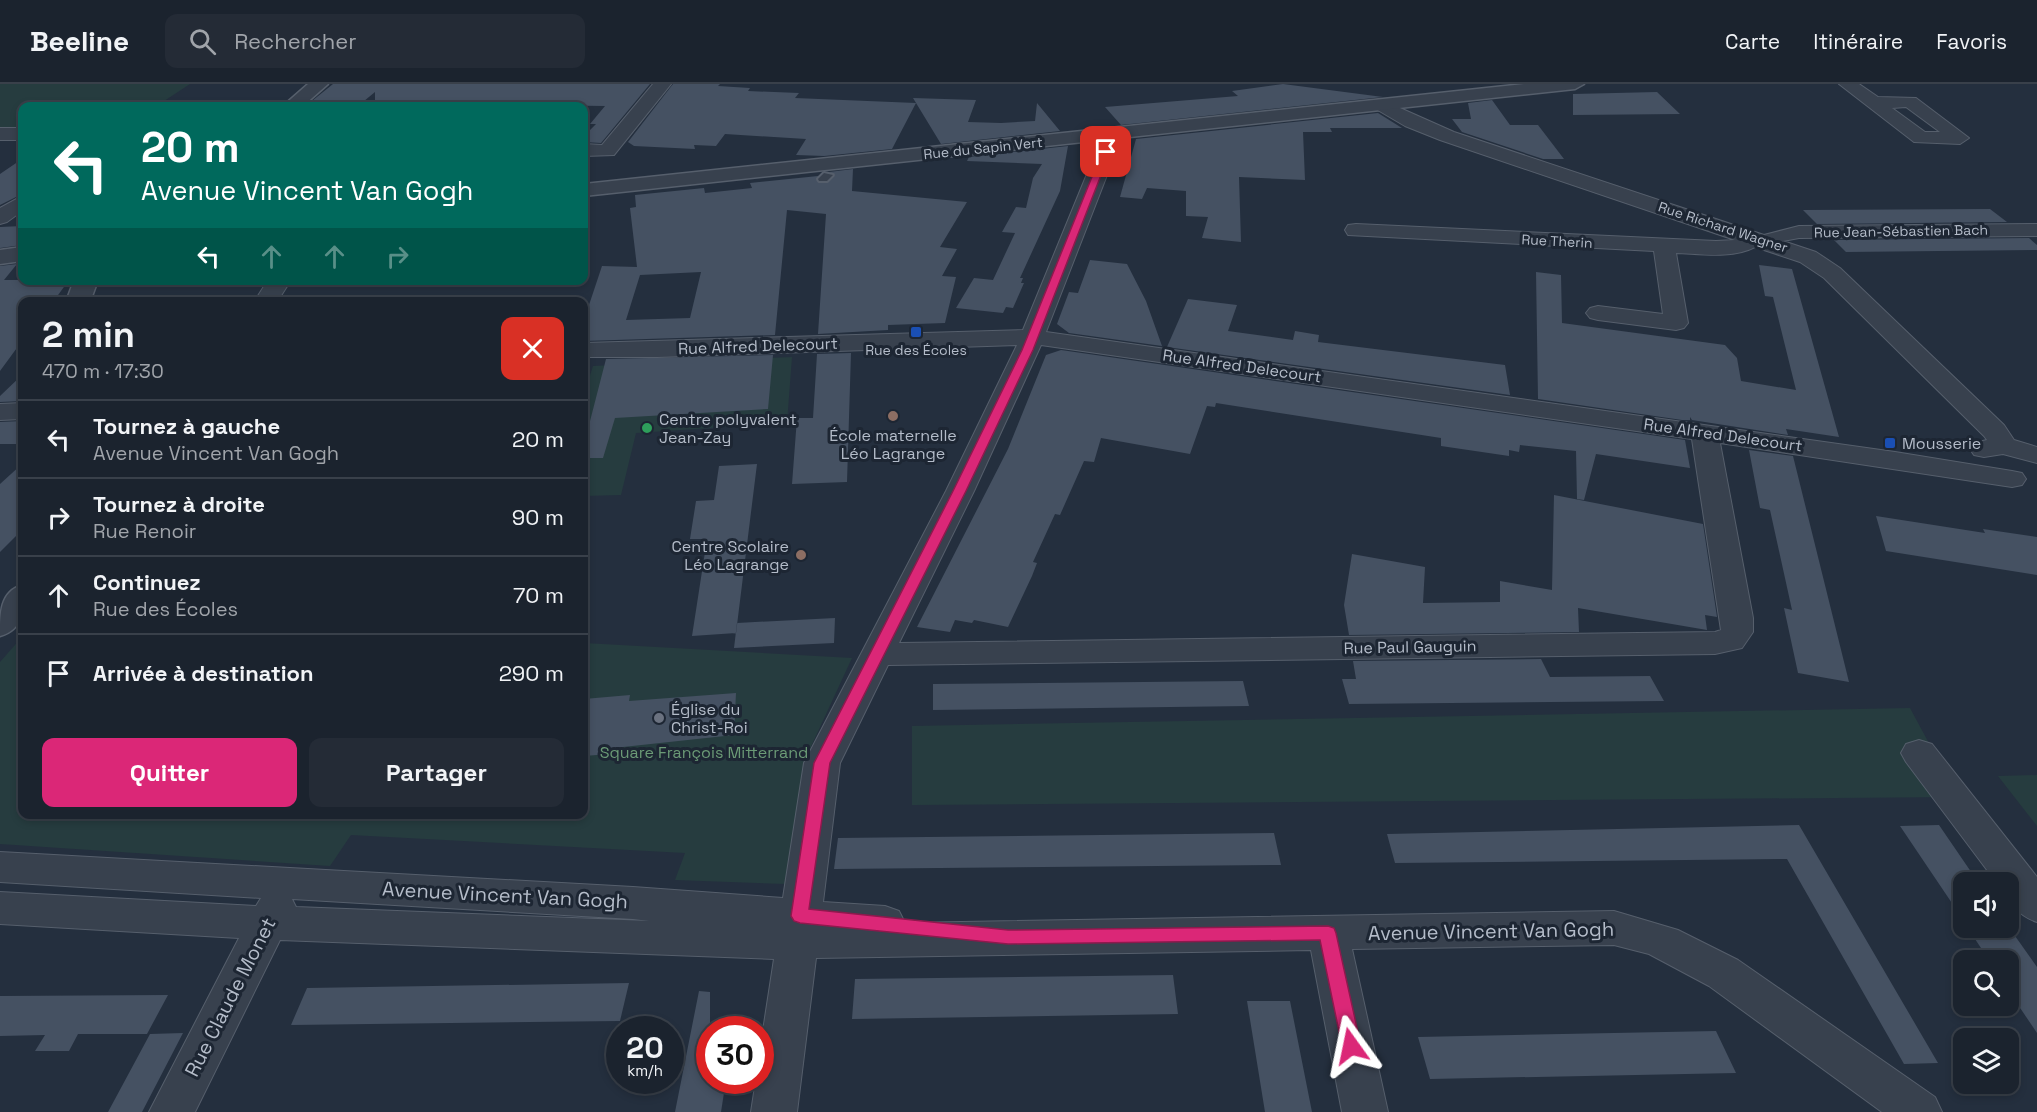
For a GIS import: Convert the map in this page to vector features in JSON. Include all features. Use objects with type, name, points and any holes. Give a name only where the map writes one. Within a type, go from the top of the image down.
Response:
[{"type":"street","points":[[297,102],[320,84]]},
{"type":"street","points":[[588,150],[607,151],[662,84]]},
{"type":"street","name":"Rue du Sapin Vert","points":[[588,190],[1382,105],[1515,87],[1575,84]]},
{"type":"street","points":[[1848,84],[1872,103]]},
{"type":"street","name":"Rue Richard Wagner","points":[[1382,105],[1412,122],[1447,136],[1808,257],[1832,273],[1994,431],[1993,449],[1980,457],[1987,465],[2025,481]]},
{"type":"street","points":[[0,134],[18,134]]},
{"type":"street","points":[[774,1112],[819,771],[960,491],[1033,337],[1106,152],[1106,135]]},
{"type":"street","points":[[0,218],[18,205]]},
{"type":"street","name":"Rue Therin","points":[[1356,230],[1728,248],[1761,240]]},
{"type":"street","name":"Rue Jean-Sébastien Bach","points":[[1761,240],[1799,232],[2037,230]]},
{"type":"street","points":[[1598,313],[1676,323],[1664,246]]},
{"type":"street","points":[[0,257],[18,255]]},
{"type":"street","name":"Rue Alfred Delecourt","points":[[588,350],[657,350],[1033,337],[1704,432],[2025,481]]},
{"type":"street","points":[[0,412],[18,411]]},
{"type":"street","name":"Rue Paul Gauguin","points":[[877,654],[1715,643],[1730,640],[1737,632],[1737,618],[1704,432]]},
{"type":"street","points":[[1993,449],[2037,455]]},
{"type":"street","name":"Rue Alfred Delecourt","points":[[1895,460],[1960,459],[1993,449]]},
{"type":"street","points":[[0,625],[18,601]]},
{"type":"street","points":[[1919,753],[2037,906]]},
{"type":"street","name":"Avenue Vincent Van Gogh","points":[[0,867],[643,903],[798,929]]},
{"type":"street","name":"Rue Claude Monet","points":[[172,1112],[289,883]]},
{"type":"street","name":"Avenue Vincent Van Gogh","points":[[0,908],[267,923],[581,936],[798,929],[1008,937],[1614,928],[1635,931],[1683,950],[1738,982],[1919,1112]]},
{"type":"street","points":[[1328,933],[1365,1112]]},
{"type":"green space","points":[[0,84],[190,84],[163,102],[18,102],[18,128],[0,128]]},
{"type":"green space","name":"Centre polyvalent Jean-Zay","points":[[792,357],[787,423],[636,433],[621,495],[588,496],[588,382],[593,366]]},
{"type":"green space","name":"Square François Mitterrand","points":[[18,642],[18,819],[588,819],[588,643],[852,658],[808,753],[786,884],[675,880],[685,853],[351,835],[330,866],[0,844],[0,662]]},
{"type":"green space","points":[[1910,708],[1958,797],[912,805],[912,726]]},
{"type":"green space","points":[[2037,775],[2037,826],[1998,776]]},
{"type":"building","points":[[333,84],[650,84],[601,143],[588,142],[588,132],[596,124],[590,124],[605,106],[588,106],[588,102],[375,102],[375,92],[363,102],[311,102]]},
{"type":"building","points":[[673,84],[720,84],[718,86],[750,88],[748,91],[799,93],[795,98],[916,103],[892,149],[824,156],[796,155],[806,139],[725,134],[716,146],[694,145],[695,149],[634,146],[628,142]]},
{"type":"building","points":[[1283,84],[1383,97],[1121,125],[1105,107],[1238,96],[1232,91]]},
{"type":"building","points":[[1657,92],[1680,114],[1573,115],[1573,94]]},
{"type":"building","points":[[913,98],[976,100],[968,122],[1035,121],[1037,103],[1060,131],[941,144]]},
{"type":"building","points":[[1492,100],[1510,125],[1538,125],[1564,159],[1543,159],[1462,132],[1452,119],[1471,119],[1468,103]]},
{"type":"building","points":[[1378,113],[1402,128],[1330,128],[1332,132],[1303,132],[1305,180],[1239,177],[1241,242],[1202,238],[1208,217],[1186,216],[1186,191],[1147,188],[1142,199],[1120,197],[1136,139]]},
{"type":"building","points":[[1068,146],[1060,191],[1020,278],[1023,278],[1021,283],[1024,283],[1013,308],[1006,307],[1003,313],[956,308],[974,278],[993,280],[1015,233],[1002,232],[1016,207],[1026,208],[1033,178],[1042,164],[967,161],[969,157]]},
{"type":"building","points":[[18,162],[18,196],[0,205],[0,174]]},
{"type":"building","points":[[853,169],[852,191],[967,202],[940,247],[957,249],[942,276],[956,277],[945,323],[888,325],[888,330],[818,334],[826,214],[787,210],[775,335],[588,341],[588,308],[602,266],[637,267],[630,208],[636,207],[635,195],[704,188],[705,193],[752,188],[750,183],[818,176],[817,182],[827,183],[835,175],[829,172]],"holes":[[[701,272],[690,318],[626,320],[640,275]]]},
{"type":"building","points":[[1990,209],[2007,222],[1817,224],[1803,210]]},
{"type":"building","points":[[18,226],[18,246],[0,248],[0,227]]},
{"type":"building","points":[[2029,238],[2037,245],[2037,250],[1846,252],[1834,240]]},
{"type":"building","points":[[1090,260],[1127,264],[1146,301],[1162,346],[1069,333],[1057,324],[1069,292],[1078,293]]},
{"type":"building","points":[[17,264],[4,280],[18,280],[18,285],[65,285],[57,297],[18,297],[18,346],[0,371],[0,266]]},
{"type":"building","points":[[1759,265],[1792,269],[1839,437],[1786,429],[1788,435],[1692,420],[1690,417],[1690,420],[1682,420],[1538,399],[1536,272],[1561,275],[1562,323],[1725,345],[1737,358],[1741,381],[1796,390],[1773,297],[1765,296]]},
{"type":"building","points":[[1188,299],[1237,305],[1228,331],[1293,340],[1295,331],[1319,335],[1318,342],[1505,365],[1510,395],[1167,347]]},
{"type":"building","points":[[1061,350],[1685,440],[1690,468],[1596,454],[1584,500],[1577,499],[1576,451],[1520,445],[1519,452],[1509,450],[1509,456],[1441,446],[1441,438],[1216,403],[1215,407],[1207,406],[1190,454],[1101,438],[1094,462],[1084,461],[1060,515],[1055,514],[1033,562],[1037,563],[1032,576],[1008,627],[974,620],[972,623],[955,620],[950,632],[917,627],[1008,449],[1046,355]]},
{"type":"building","points":[[851,353],[847,482],[792,484],[797,418],[813,418],[817,354]]},
{"type":"building","points":[[773,355],[768,409],[615,418],[603,458],[588,458],[588,425],[606,359]]},
{"type":"building","points":[[18,379],[18,401],[0,402],[0,396]]},
{"type":"building","points":[[18,421],[18,444],[0,444],[0,422]]},
{"type":"building","points":[[1749,450],[1793,456],[1849,682],[1798,673],[1784,608],[1792,610],[1770,510],[1760,508]]},
{"type":"building","points":[[757,464],[736,633],[692,636],[707,539],[690,539],[696,501],[714,500],[719,466]]},
{"type":"building","points":[[18,468],[18,534],[0,552],[0,484]]},
{"type":"building","points":[[1554,495],[1703,524],[1717,617],[1705,615],[1707,630],[1578,608],[1579,632],[1349,635],[1344,605],[1352,554],[1425,567],[1423,603],[1500,602],[1500,581],[1552,590]]},
{"type":"building","points":[[1876,516],[1985,533],[1983,529],[2037,537],[2037,575],[1886,551]]},
{"type":"building","points":[[835,618],[834,643],[734,648],[737,623]]},
{"type":"building","points":[[1541,659],[1550,677],[1650,676],[1664,701],[1349,704],[1342,679],[1356,679],[1353,661]]},
{"type":"building","points":[[1243,681],[1249,706],[933,710],[933,684]]},
{"type":"building","name":"Église du Christ-Roi","points":[[736,693],[734,735],[623,747],[622,753],[588,756],[588,699],[630,695],[629,701]]},
{"type":"building","points":[[1799,825],[1938,1063],[1904,1064],[1787,859],[1395,863],[1387,834]]},
{"type":"building","points":[[1939,825],[1971,872],[1953,872],[1953,905],[1900,826]]},
{"type":"building","points":[[1274,833],[1281,865],[834,869],[838,838]]},
{"type":"building","points":[[1974,938],[2016,938],[2037,967],[2037,1033],[2019,1006],[2019,950],[1982,950]]},
{"type":"building","points":[[1173,975],[1178,1014],[852,1019],[855,979]]},
{"type":"building","points":[[629,983],[621,1016],[606,1016],[606,1021],[291,1025],[307,988]]},
{"type":"building","points":[[699,991],[710,992],[710,1016],[696,1016],[696,1094],[724,1094],[721,1112],[675,1112],[679,1094],[684,1094],[684,1067]]},
{"type":"building","points":[[168,995],[147,1034],[78,1034],[69,1051],[35,1051],[45,1035],[0,1036],[0,996]]},
{"type":"building","points":[[1247,1001],[1290,1001],[1312,1112],[1265,1112]]},
{"type":"building","points":[[1716,1031],[1736,1073],[1430,1079],[1418,1037]]},
{"type":"building","points":[[183,1033],[142,1112],[108,1112],[150,1034]]},
{"type":"place","name":"Rue des Écoles","points":[[916,332]]},
{"type":"place","name":"École maternelle Léo Lagrange","points":[[893,416]]},
{"type":"place","name":"Centre polyvalent Jean-Zay","points":[[647,428]]},
{"type":"place","name":"Mousserie","points":[[1890,443]]},
{"type":"place","name":"Centre Scolaire Léo Lagrange","points":[[801,555]]},
{"type":"place","name":"Église du Christ-Roi","points":[[659,718]]},
{"type":"route","points":[[1106,152],[1027,350],[960,491],[822,763],[800,916],[889,923],[1008,937],[1328,933],[1351,1046]]}]
